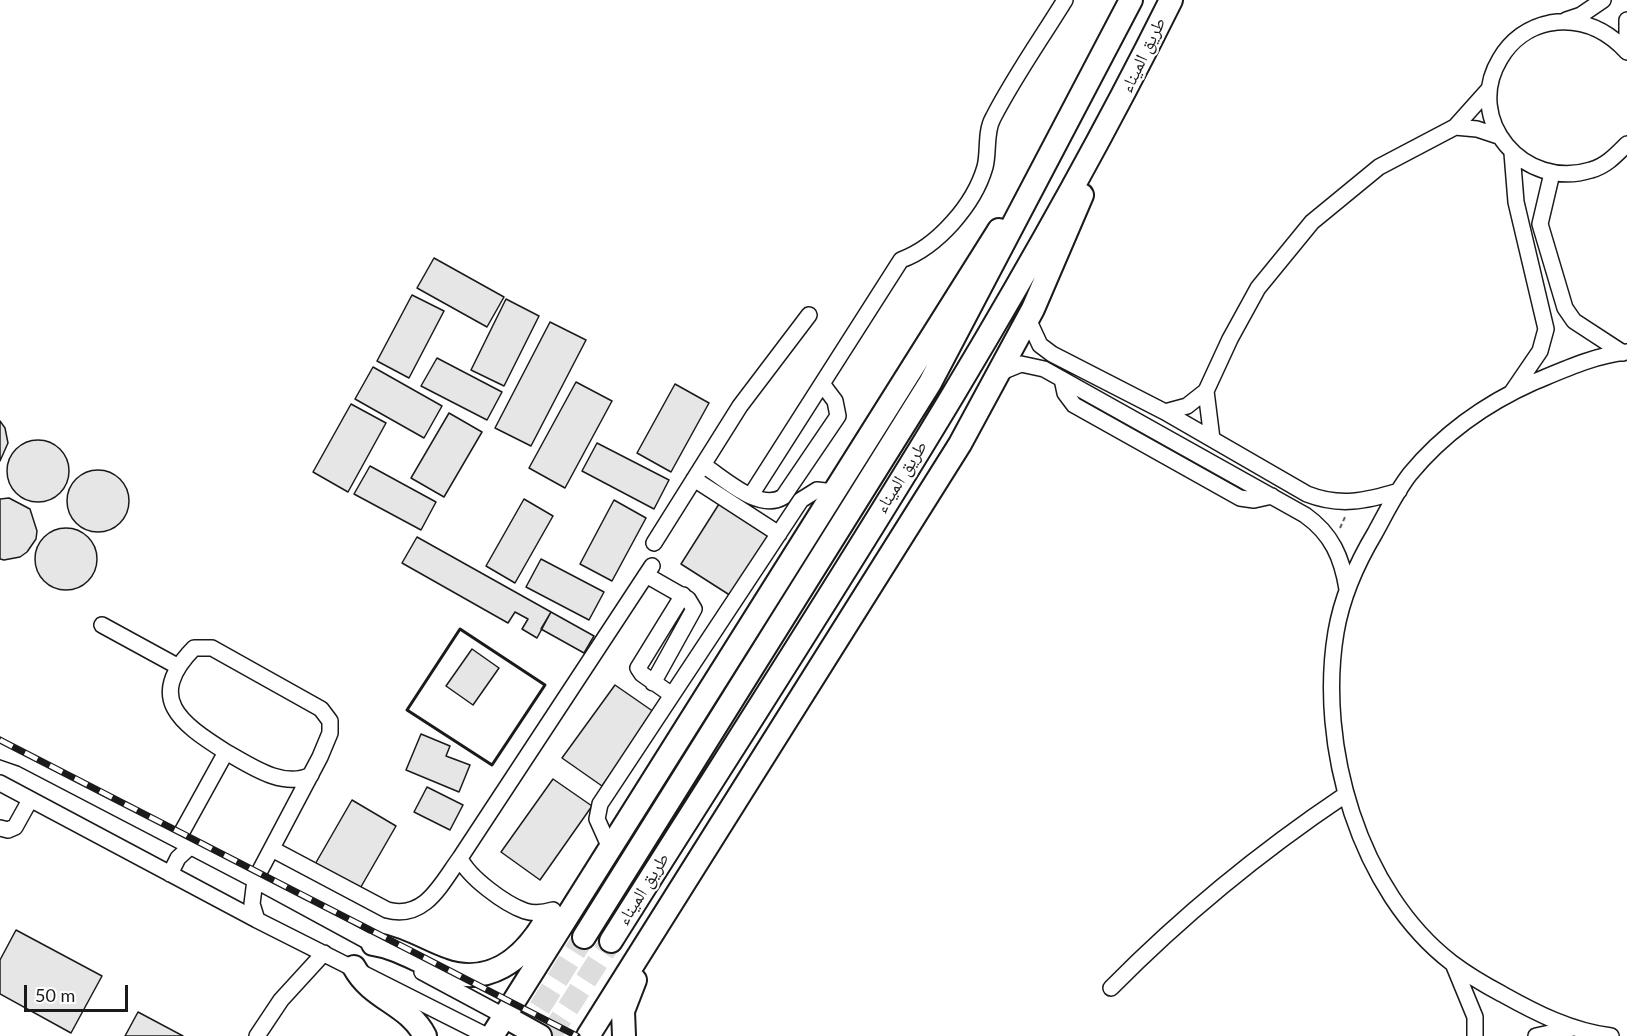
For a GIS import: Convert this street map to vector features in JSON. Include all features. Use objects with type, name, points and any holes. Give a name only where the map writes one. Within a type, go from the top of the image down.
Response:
[{"type":"highway","name":"طريق الميناء","points":[[584,937],[897,439],[962,326],[1131,0]]},
{"type":"highway","name":"طريق الميناء","points":[[610,941],[948,402],[1103,135],[1170,0]]},
{"type":"highway","points":[[588,1036],[937,483],[1028,319],[1089,179],[1103,135]]},
{"type":"highway","points":[[492,1036],[993,237],[1023,209]]},
{"type":"highway","points":[[373,944],[404,952],[452,973],[487,973],[509,964],[527,950],[552,910],[566,894],[592,876]]},
{"type":"highway","points":[[624,1036],[626,999],[661,933],[664,915]]},
{"type":"highway","points":[[354,967],[366,986],[406,1012],[425,1036]]},
{"type":"highway","points":[[504,1016],[540,1036]]},
{"type":"street","points":[[751,495],[901,260],[916,255],[934,241],[948,228],[968,201],[985,168],[991,120],[1065,0]]},
{"type":"street","points":[[1603,0],[1581,15],[1541,25],[1513,42],[1494,68],[1489,89],[1489,105],[1498,136],[1512,153],[1537,169],[1552,173],[1582,172],[1627,152]]},
{"type":"street","points":[[1627,20],[1627,39]]},
{"type":"street","points":[[1563,21],[1582,23],[1600,29],[1627,52]]},
{"type":"street","points":[[1165,412],[1187,406],[1206,391],[1230,339],[1258,288],[1312,222],[1379,167],[1455,127],[1489,89]]},
{"type":"street","points":[[1455,127],[1477,129],[1498,136]]},
{"type":"street","points":[[1611,160],[1627,144]]},
{"type":"street","points":[[1512,153],[1517,211],[1546,329],[1540,351],[1512,392]]},
{"type":"street","points":[[1552,173],[1540,224],[1565,308],[1574,321],[1625,352]]},
{"type":"street","points":[[654,543],[759,378],[809,315]]},
{"type":"street","points":[[1028,319],[1035,338],[1045,350],[1165,412],[1307,494],[1327,501],[1347,503],[1368,501],[1398,491]]},
{"type":"street","points":[[1611,1036],[1573,1028],[1509,998],[1452,963],[1418,930],[1395,899],[1369,853],[1345,795],[1332,709],[1336,632],[1347,591],[1360,559],[1410,474],[1456,429],[1512,392],[1593,360],[1625,352]]},
{"type":"street","points":[[999,373],[1013,365],[1029,364],[1062,379],[1305,515],[1330,538],[1341,559],[1347,591]]},
{"type":"street","points":[[703,465],[765,502],[783,497],[836,420],[838,406],[823,385]]},
{"type":"street","points":[[1206,391],[1212,439]]},
{"type":"street","points":[[694,479],[779,534]]},
{"type":"street","points":[[609,848],[597,819],[600,804],[726,612],[806,496],[817,490],[833,492]]},
{"type":"street","points":[[272,849],[387,910],[403,913],[426,904],[460,858],[649,571],[693,605],[694,612],[653,683]]},
{"type":"street","points":[[672,695],[640,673],[639,666],[683,596]]},
{"type":"street","points":[[102,625],[177,666]]},
{"type":"street","points":[[257,920],[251,896],[255,880],[311,775],[330,733],[330,721],[321,709],[212,648],[194,648],[177,666],[169,688],[176,713],[192,731],[226,752],[287,781],[301,780],[311,775]]},
{"type":"street","points":[[0,751],[23,759],[255,880],[504,1016]]},
{"type":"street","points":[[170,874],[226,752]]},
{"type":"street","points":[[0,783],[257,920],[487,1036]]},
{"type":"street","points":[[1111,988],[1154,945],[1246,865],[1345,795]]},
{"type":"street","points":[[0,828],[8,831],[15,827],[30,800]]},
{"type":"street","points":[[460,858],[472,876],[519,909],[531,913],[552,910]]},
{"type":"street","points":[[257,1036],[281,1000],[324,953]]},
{"type":"street","points":[[1452,963],[1472,1009],[1475,1036]]},
{"type":"street","points":[[1536,1036],[1573,1028]]},
{"type":"path","points":[[1330,538],[1338,532],[1347,503]]},
{"type":"building","points":[[434,258],[504,297],[487,327],[417,288]]},
{"type":"building","points":[[412,295],[444,311],[409,378],[377,361]]},
{"type":"building","points":[[506,299],[539,316],[504,386],[471,370]]},
{"type":"building","points":[[550,322],[586,340],[531,446],[495,428]]},
{"type":"building","points":[[437,358],[502,392],[487,420],[421,386]]},
{"type":"building","points":[[373,367],[442,406],[424,438],[355,399]]},
{"type":"building","points":[[576,382],[612,401],[565,488],[529,468]]},
{"type":"building","points":[[675,384],[709,403],[671,472],[637,453]]},
{"type":"building","points":[[351,404],[386,423],[348,492],[313,472]]},
{"type":"building","points":[[449,413],[482,432],[444,497],[411,478]]},
{"type":"building","points":[[0,421],[5,428],[8,443],[0,461]]},
{"type":"building","points":[[38,440],[55,445],[60,449],[64,454],[69,471],[64,488],[60,493],[55,497],[38,502],[21,497],[16,493],[12,488],[7,471],[12,454],[16,449],[21,445]]},
{"type":"building","points":[[597,443],[669,480],[654,509],[582,471]]},
{"type":"building","points":[[370,466],[436,502],[421,530],[354,494]]},
{"type":"building","points":[[98,470],[115,475],[120,479],[124,484],[129,501],[124,518],[120,523],[115,527],[98,532],[81,527],[76,523],[72,518],[67,501],[72,484],[76,479],[81,475]]},
{"type":"building","points":[[9,498],[30,509],[37,531],[36,539],[27,552],[20,557],[4,560],[0,559],[0,499]]},
{"type":"building","points":[[524,499],[553,516],[515,583],[486,566]]},
{"type":"building","points":[[614,500],[646,518],[612,581],[580,564]]},
{"type":"building","points":[[719,504],[778,541],[739,601],[681,564]]},
{"type":"building","points":[[66,528],[83,533],[88,537],[92,542],[97,559],[92,576],[88,581],[83,585],[66,590],[49,585],[44,581],[40,576],[35,559],[40,542],[44,537],[49,533]]},
{"type":"building","points":[[417,537],[551,612],[537,638],[522,629],[528,619],[515,612],[508,623],[402,563]]},
{"type":"building","points":[[541,559],[604,592],[589,620],[526,587]]},
{"type":"building","points":[[551,612],[594,636],[584,653],[541,629]]},
{"type":"building","points":[[472,649],[499,668],[473,705],[446,686]]},
{"type":"building","points":[[615,685],[654,712],[602,786],[562,758]]},
{"type":"building","points":[[421,734],[450,746],[446,756],[470,765],[459,792],[406,770]]},
{"type":"building","points":[[553,779],[592,806],[540,880],[501,852]]},
{"type":"building","points":[[427,787],[463,805],[450,830],[414,812]]},
{"type":"building","points":[[352,800],[396,826],[358,892],[314,866]]},
{"type":"building","points":[[16,930],[102,976],[71,1033],[0,994],[0,960]]},
{"type":"building","points":[[138,1012],[183,1036],[125,1036]]},
{"type":"tunnel","points":[[522,1036],[584,937]]},
{"type":"tunnel","points":[[550,1036],[611,941]]},
{"type":"railway","points":[[0,740],[577,1036]]},
{"type":"wall","points":[[460,629],[545,685],[492,765],[407,710],[460,629]]}]
